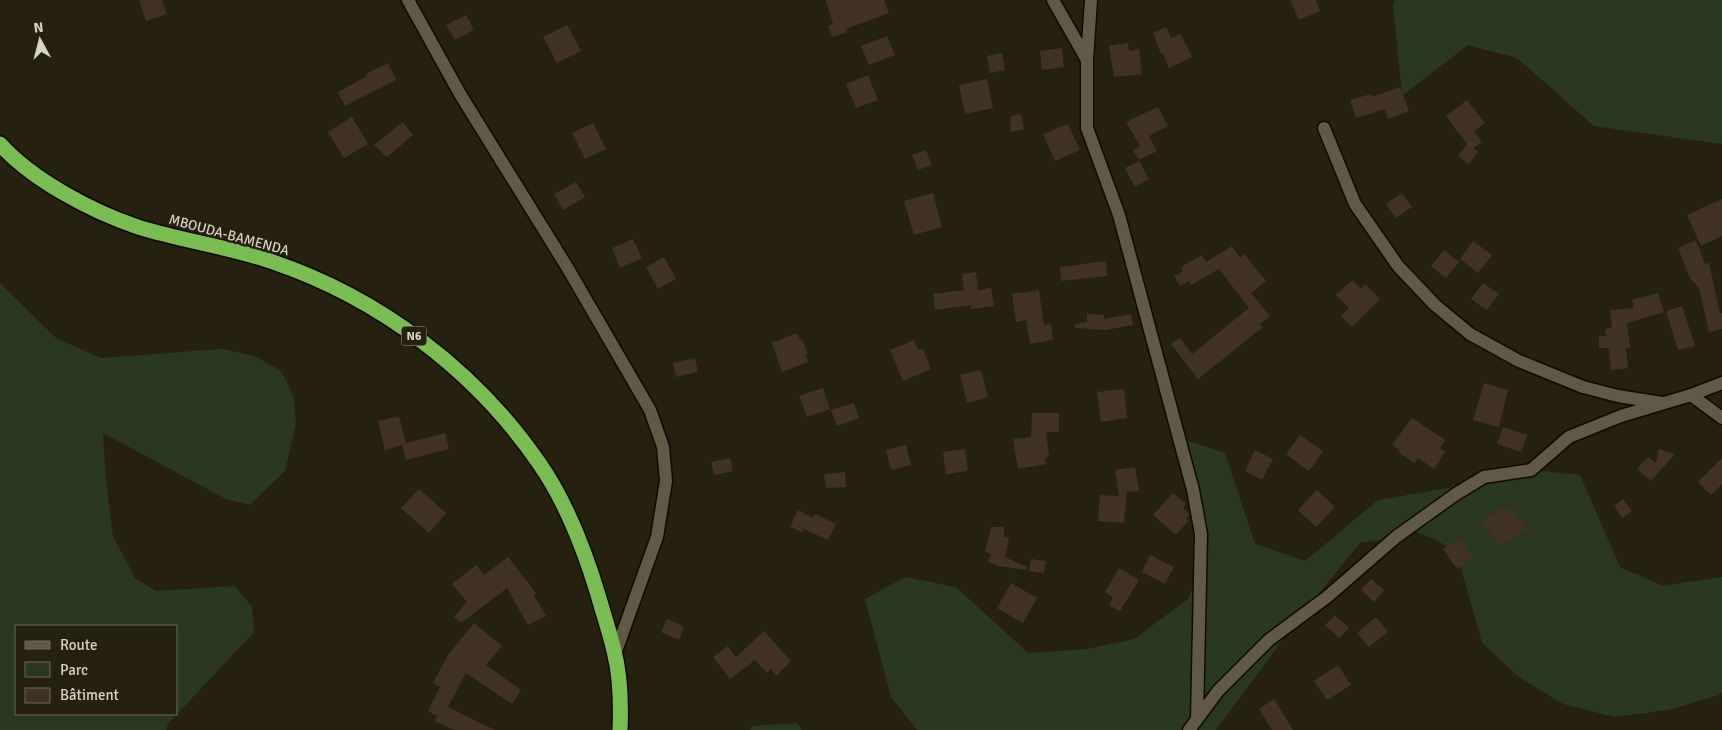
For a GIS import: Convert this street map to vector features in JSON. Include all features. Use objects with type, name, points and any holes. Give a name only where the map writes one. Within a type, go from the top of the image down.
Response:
[{"type":"highway","name":"MBOUDA-BAMENDA","points":[[0,144],[33,172],[70,196],[107,215],[138,227],[271,261],[323,281],[379,311],[439,353],[497,410],[539,463],[566,510],[589,566],[615,654],[620,730]]},
{"type":"street","points":[[408,0],[465,102],[567,267],[650,410],[664,447],[666,481],[657,537],[615,654]]},
{"type":"street","points":[[1053,0],[1087,60]]},
{"type":"street","points":[[1092,0],[1087,60],[1087,128],[1119,215],[1193,490],[1201,534],[1197,719]]},
{"type":"street","points":[[1324,128],[1355,204],[1398,266],[1435,305],[1470,334],[1519,360],[1582,387],[1618,396],[1665,404]]},
{"type":"street","points":[[1189,730],[1218,690],[1269,640],[1327,597],[1396,537],[1456,494],[1484,477],[1531,470],[1569,436],[1621,416],[1665,404],[1722,383]]},
{"type":"street","points":[[1691,395],[1722,418]]},
{"type":"green space","points":[[1395,0],[1722,0],[1722,144],[1594,126],[1517,58],[1468,45],[1402,96],[1393,6]]},
{"type":"green space","points":[[0,283],[56,338],[101,358],[222,349],[255,356],[281,371],[293,395],[296,423],[285,471],[250,505],[226,499],[103,433],[106,480],[113,536],[135,578],[156,591],[235,586],[252,607],[254,632],[178,713],[178,625],[15,625],[15,715],[176,715],[168,724],[166,730],[0,730]]},
{"type":"green space","points":[[1180,438],[1225,453],[1255,544],[1305,561],[1378,500],[1472,484],[1531,470],[1580,475],[1620,567],[1663,586],[1722,577],[1722,692],[1719,695],[1668,710],[1614,717],[1563,704],[1519,677],[1482,643],[1456,550],[1411,529],[1396,537],[1360,543],[1298,619],[1216,730],[917,730],[891,697],[865,599],[905,577],[956,587],[1028,653],[1087,649],[1134,639],[1188,599],[1201,566]]},
{"type":"green space","points":[[797,723],[802,730],[750,730],[752,726]]},
{"type":"building","points":[[139,0],[162,0],[167,14],[146,21]]},
{"type":"building","points":[[826,0],[884,0],[889,13],[846,29],[847,32],[832,37],[828,26],[833,24]]},
{"type":"building","points":[[1290,0],[1316,0],[1320,11],[1299,20]]},
{"type":"building","points":[[466,15],[474,30],[455,40],[446,25]]},
{"type":"building","points":[[567,25],[581,51],[557,63],[543,37]]},
{"type":"building","points":[[1166,27],[1171,38],[1181,34],[1192,57],[1169,68],[1153,33]]},
{"type":"building","points":[[887,36],[895,55],[869,65],[861,46]]},
{"type":"building","points":[[1128,43],[1129,51],[1139,49],[1142,74],[1114,77],[1109,46]]},
{"type":"building","points":[[1062,48],[1064,67],[1042,70],[1040,51]]},
{"type":"building","points":[[1002,53],[1005,70],[990,73],[987,56]]},
{"type":"building","points":[[388,63],[396,80],[345,106],[338,92],[367,76],[366,74]]},
{"type":"building","points":[[868,75],[878,100],[856,108],[846,84]]},
{"type":"building","points":[[987,79],[993,108],[965,114],[959,85]]},
{"type":"building","points":[[1400,87],[1409,111],[1388,119],[1385,109],[1356,118],[1350,100],[1371,94],[1372,97]]},
{"type":"building","points":[[1467,100],[1485,123],[1474,131],[1482,142],[1474,148],[1478,152],[1469,164],[1458,156],[1467,144],[1446,116]]},
{"type":"building","points":[[1158,107],[1168,126],[1149,136],[1157,151],[1139,160],[1133,150],[1140,146],[1126,122]]},
{"type":"building","points":[[1021,114],[1024,129],[1010,132],[1011,116]]},
{"type":"building","points":[[352,117],[368,144],[344,158],[328,132]]},
{"type":"building","points":[[403,122],[413,135],[387,157],[374,145]]},
{"type":"building","points":[[593,123],[606,149],[585,159],[572,133]]},
{"type":"building","points":[[1068,124],[1080,150],[1055,161],[1043,134]]},
{"type":"building","points":[[926,150],[932,165],[918,170],[912,155]]},
{"type":"building","points":[[1139,161],[1149,179],[1135,187],[1125,168]]},
{"type":"building","points":[[576,182],[585,197],[563,210],[554,194]]},
{"type":"building","points":[[933,193],[942,227],[914,235],[904,201]]},
{"type":"building","points":[[1402,193],[1412,207],[1396,218],[1386,204]]},
{"type":"building","points":[[1722,199],[1722,236],[1701,246],[1687,215]]},
{"type":"building","points":[[633,239],[642,258],[620,268],[612,248]]},
{"type":"building","points":[[1696,240],[1705,264],[1709,263],[1720,314],[1722,313],[1722,329],[1709,332],[1699,288],[1690,278],[1678,248]]},
{"type":"building","points":[[1473,241],[1492,255],[1478,273],[1460,259]]},
{"type":"building","points":[[1232,246],[1240,258],[1244,254],[1266,281],[1251,293],[1270,316],[1260,324],[1263,327],[1198,379],[1171,344],[1180,338],[1192,354],[1249,308],[1219,269],[1191,285],[1189,281],[1180,286],[1174,276],[1183,271],[1181,267],[1202,255],[1206,262]]},
{"type":"building","points":[[1444,250],[1459,262],[1446,278],[1431,266]]},
{"type":"building","points":[[664,257],[676,279],[658,289],[646,267]]},
{"type":"building","points":[[1106,261],[1107,276],[1061,281],[1060,267]]},
{"type":"building","points":[[976,272],[978,290],[991,288],[994,306],[971,309],[970,305],[935,310],[933,294],[964,290],[962,274]]},
{"type":"building","points":[[1352,280],[1361,289],[1365,284],[1380,299],[1352,327],[1341,316],[1349,308],[1336,295]]},
{"type":"building","points":[[1483,283],[1499,294],[1487,310],[1471,299]]},
{"type":"building","points":[[1039,290],[1044,325],[1051,324],[1053,340],[1030,344],[1026,320],[1016,322],[1012,294]]},
{"type":"building","points":[[1658,293],[1664,312],[1627,323],[1630,348],[1626,348],[1628,368],[1611,370],[1608,348],[1599,348],[1599,336],[1606,336],[1605,329],[1612,328],[1610,310],[1634,308],[1632,300]]},
{"type":"building","points":[[1682,306],[1695,346],[1678,350],[1666,311]]},
{"type":"building","points":[[1087,314],[1104,315],[1104,319],[1131,314],[1133,325],[1106,330],[1075,328],[1075,324],[1087,322]]},
{"type":"building","points":[[797,333],[800,340],[802,339],[808,354],[805,354],[808,362],[782,372],[772,343]]},
{"type":"building","points":[[914,340],[918,350],[923,349],[931,369],[903,381],[890,350]]},
{"type":"building","points":[[695,358],[698,372],[676,377],[673,363]]},
{"type":"building","points":[[981,370],[988,397],[967,403],[960,375]]},
{"type":"building","points":[[1484,383],[1508,390],[1499,427],[1473,420]]},
{"type":"building","points":[[823,388],[830,409],[807,417],[799,396]]},
{"type":"building","points":[[1124,389],[1127,418],[1101,422],[1097,392]]},
{"type":"building","points":[[854,403],[859,418],[837,426],[831,410]]},
{"type":"building","points":[[1032,413],[1059,413],[1059,432],[1046,432],[1049,456],[1045,458],[1046,464],[1018,469],[1013,439],[1031,437]]},
{"type":"building","points":[[399,416],[406,443],[445,433],[449,449],[406,460],[402,445],[385,450],[378,421]]},
{"type":"building","points":[[1412,418],[1445,440],[1440,448],[1445,452],[1434,469],[1418,458],[1414,463],[1398,452],[1400,450],[1392,445]]},
{"type":"building","points":[[1503,427],[1527,435],[1521,452],[1497,444]]},
{"type":"building","points":[[1300,435],[1323,451],[1309,471],[1286,454]]},
{"type":"building","points":[[906,445],[911,465],[891,470],[886,450]]},
{"type":"building","points":[[965,449],[968,471],[946,474],[943,452]]},
{"type":"building","points":[[1659,449],[1675,454],[1651,481],[1637,469],[1648,457],[1656,463]]},
{"type":"building","points":[[1255,450],[1273,459],[1262,480],[1245,471]]},
{"type":"building","points":[[730,458],[733,471],[714,475],[711,462]]},
{"type":"building","points":[[1722,458],[1722,484],[1711,495],[1698,482]]},
{"type":"building","points":[[1135,467],[1139,491],[1127,492],[1124,523],[1098,521],[1100,495],[1119,496],[1115,470]]},
{"type":"building","points":[[845,472],[846,487],[826,488],[824,474]]},
{"type":"building","points":[[419,489],[446,513],[429,533],[401,508]]},
{"type":"building","points":[[1317,490],[1335,507],[1316,527],[1298,510]]},
{"type":"building","points":[[1173,493],[1186,504],[1183,508],[1189,514],[1186,519],[1189,520],[1176,535],[1153,515]]},
{"type":"building","points":[[1623,499],[1632,511],[1622,518],[1614,506]]},
{"type":"building","points":[[1502,507],[1505,512],[1511,508],[1526,529],[1500,547],[1482,521]]},
{"type":"building","points":[[798,510],[813,518],[815,514],[836,524],[828,540],[804,529],[802,532],[790,527]]},
{"type":"building","points":[[991,527],[1004,527],[1004,537],[1009,538],[1005,557],[1027,567],[1026,570],[998,566],[988,561],[991,554],[985,552]]},
{"type":"building","points":[[1459,538],[1473,557],[1457,569],[1443,549]]},
{"type":"building","points":[[1150,555],[1174,567],[1165,584],[1142,572]]},
{"type":"building","points":[[508,557],[536,593],[534,595],[546,616],[528,625],[507,588],[461,623],[454,617],[467,602],[452,584],[476,565],[484,575]]},
{"type":"building","points":[[1031,559],[1046,561],[1044,573],[1029,571]]},
{"type":"building","points":[[1119,568],[1139,580],[1120,611],[1109,605],[1113,597],[1105,592]]},
{"type":"building","points":[[1371,579],[1384,590],[1374,602],[1361,590]]},
{"type":"building","points":[[1011,583],[1037,598],[1023,623],[997,608]]},
{"type":"building","points":[[1335,615],[1349,628],[1339,638],[1325,625]]},
{"type":"building","points":[[1376,617],[1388,632],[1369,647],[1357,633]]},
{"type":"building","points":[[667,619],[684,627],[679,640],[661,632]]},
{"type":"building","points":[[474,623],[502,646],[486,665],[521,690],[512,704],[466,673],[448,707],[495,730],[454,730],[435,721],[437,716],[428,711],[440,687],[433,683],[448,655]]},
{"type":"building","points":[[764,631],[791,661],[776,676],[771,669],[767,673],[755,660],[730,679],[713,657],[728,646],[736,657]]},
{"type":"building","points":[[1338,665],[1351,685],[1327,700],[1314,681]]},
{"type":"building","points":[[1274,699],[1293,730],[1272,730],[1259,709]]}]
